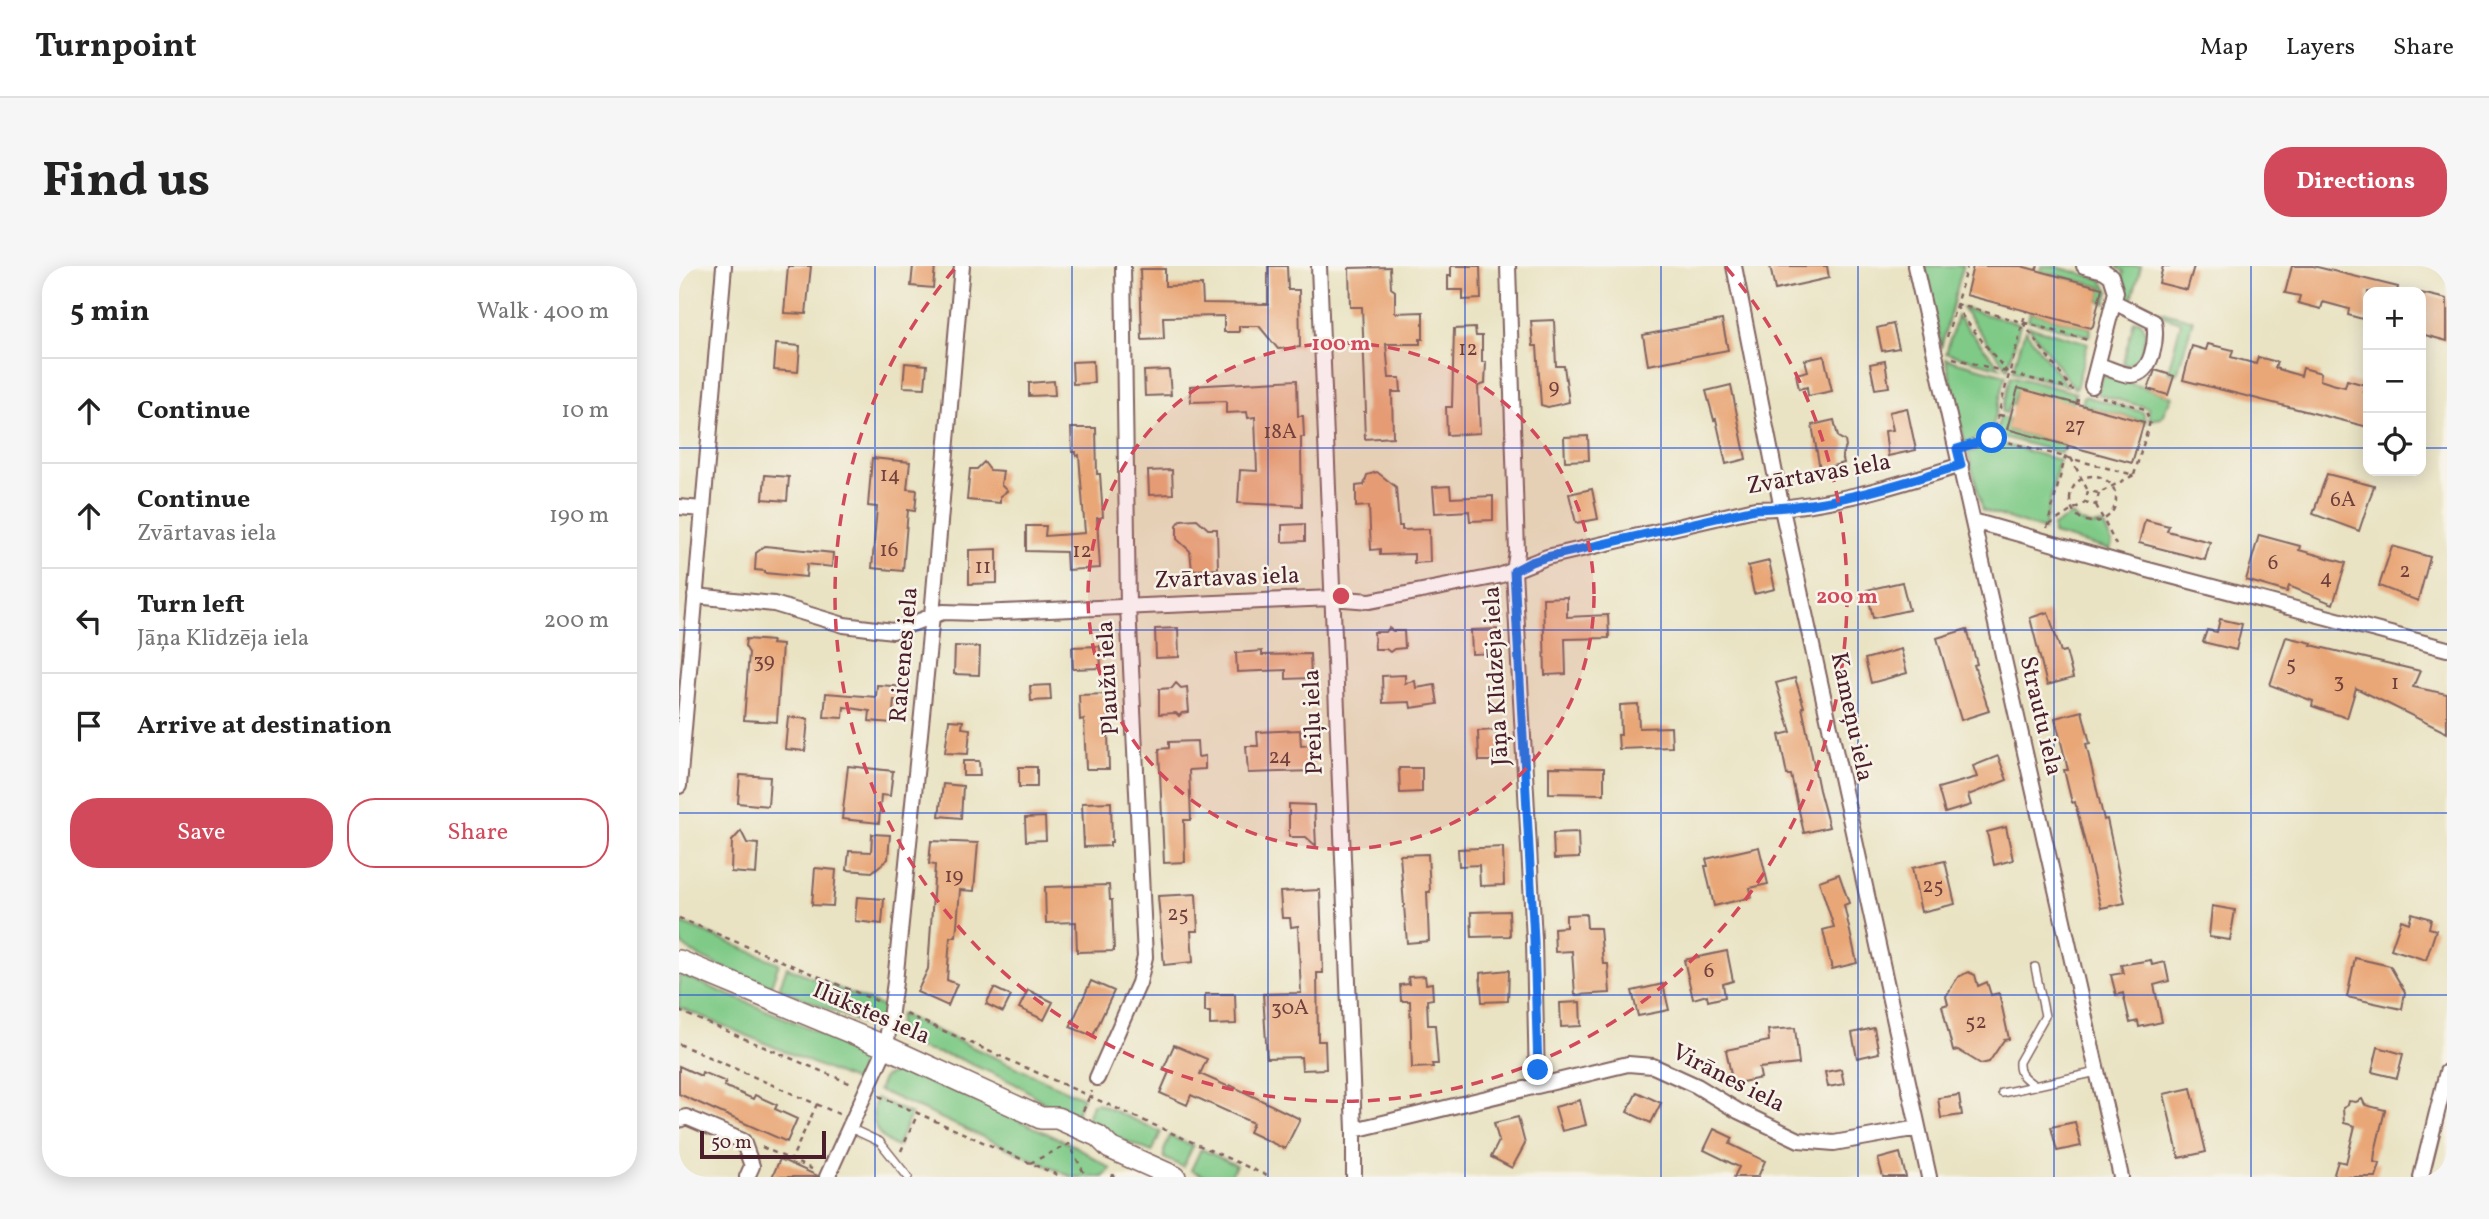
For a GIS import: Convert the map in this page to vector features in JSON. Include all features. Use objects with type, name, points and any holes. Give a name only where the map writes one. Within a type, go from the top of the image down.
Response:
[{"type":"street","points":[[679,786],[724,266]]},
{"type":"street","name":"Raicenes iela","points":[[828,1176],[886,1048],[932,615],[962,266]]},
{"type":"street","name":"Plaužu iela","points":[[1097,1078],[1139,983],[1145,957],[1128,606],[1123,266]]},
{"type":"street","name":"Preiļu iela","points":[[1319,266],[1354,1177]]},
{"type":"street","name":"Jāņa Klīdzēja iela","points":[[1508,266],[1517,552],[1514,571],[1534,940],[1537,1084]]},
{"type":"street","name":"Kameņu iela","points":[[1734,266],[1782,509],[1929,1177]]},
{"type":"street","name":"Strautu iela","points":[[1915,266],[1938,354],[2121,1177]]},
{"type":"street","points":[[2084,266],[2104,271],[2111,276],[2116,292],[2092,391]]},
{"type":"street","points":[[2098,365],[2131,374],[2142,371],[2149,362],[2157,335],[2154,322],[2115,302]]},
{"type":"street","name":"Zvārtavas iela","points":[[695,596],[774,604],[844,625],[893,631],[943,612],[1332,598],[1370,601],[1499,576],[1531,562],[1573,551],[1755,509],[1782,509],[1896,486],[1961,465]]},
{"type":"street","points":[[679,507],[702,509]]},
{"type":"street","points":[[1973,521],[2447,649]]},
{"type":"street","name":"Ilūkstes iela","points":[[679,961],[886,1048],[1041,1118],[1050,1129],[1092,1147],[1110,1148],[1175,1177]]},
{"type":"street","name":"Virānes iela","points":[[1354,1130],[1619,1065],[1653,1066],[1799,1140],[1834,1143],[1918,1128]]},
{"type":"street","points":[[2421,1177],[2447,1072]]},
{"type":"street","points":[[679,1120],[686,1117],[743,1141],[752,1166],[747,1177]]},
{"type":"lane","points":[[2035,967],[2045,1016],[2019,1062],[2018,1070],[2021,1076],[2035,1086]]},
{"type":"lane","points":[[2002,1093],[2097,1072]]},
{"type":"lane","points":[[851,1124],[880,1142],[908,1177]]},
{"type":"path","points":[[1966,266],[1938,354],[2080,391],[2077,404]]},
{"type":"path","points":[[1956,304],[2091,341]]},
{"type":"path","points":[[1956,304],[1959,312],[2008,372]]},
{"type":"path","points":[[1992,438],[2026,311]]},
{"type":"path","points":[[2023,323],[2072,390]]},
{"type":"path","points":[[2088,491],[2099,493],[2134,475],[2150,422],[2145,409],[2092,391]]},
{"type":"path","points":[[1999,415],[2008,417]]},
{"type":"path","points":[[1957,449],[1992,438],[2134,475]]},
{"type":"path","points":[[2044,541],[2068,446]]},
{"type":"path","points":[[2048,526],[2085,502],[2088,491],[2071,458]]},
{"type":"path","points":[[2099,476],[2112,486],[2116,503],[2104,519],[2090,522],[2077,516],[2073,510],[2071,490],[2081,478],[2099,476]]},
{"type":"path","points":[[2099,493],[2096,505],[2126,564]]},
{"type":"path","points":[[2085,502],[2096,505]]},
{"type":"path","points":[[679,918],[891,1007],[1270,1177]]},
{"type":"path","points":[[679,1044],[817,1104],[851,1124]]},
{"type":"path","points":[[791,1160],[817,1104]]},
{"type":"path","points":[[896,1161],[918,1113]]},
{"type":"path","points":[[743,1141],[828,1176]]},
{"type":"path","points":[[1030,1163],[1069,1144],[1086,1177]]},
{"type":"path","points":[[1111,1177],[1118,1177]]},
{"type":"green space","points":[[1925,266],[1963,266],[1941,348]]},
{"type":"green space","points":[[2041,266],[2053,266],[2101,279],[2109,291],[2106,303],[2099,301],[2102,287],[2040,271]]},
{"type":"green space","points":[[2141,266],[2131,303],[2193,320],[2177,374],[2168,372],[2181,322],[2125,304],[2120,292],[2124,271],[2117,268]]},
{"type":"green space","points":[[1962,308],[2020,324],[2008,369]]},
{"type":"green space","points":[[2030,312],[2091,328],[2089,336],[2028,320]]},
{"type":"green space","points":[[1957,316],[2001,368],[1946,353]]},
{"type":"green space","points":[[2139,320],[2145,333],[2143,347],[2140,357],[2127,366],[2123,362],[2134,321]]},
{"type":"green space","points":[[2028,326],[2088,343],[2076,388],[2074,388]]},
{"type":"green space","points":[[2025,330],[2067,386],[2013,371]]},
{"type":"green space","points":[[1946,359],[2006,375],[1991,433],[1965,443]]},
{"type":"green space","points":[[2102,375],[2172,396],[2161,418],[2150,420],[2148,408],[2097,394]]},
{"type":"green space","points":[[2011,376],[2076,393],[2073,403],[2017,391],[2013,405],[2010,405],[2007,413],[2002,412]]},
{"type":"green space","points":[[2084,396],[2143,412],[2146,422],[2082,405]]},
{"type":"green space","points":[[2000,417],[2009,419],[2008,430],[2064,444],[2061,453],[1996,435]]},
{"type":"green space","points":[[1995,442],[2059,460],[2044,530],[1983,510],[1968,453]]},
{"type":"green space","points":[[2072,515],[2086,524],[2103,524],[2112,543],[2110,550],[2053,534],[2053,526]]},
{"type":"green space","points":[[679,922],[779,963],[771,986],[709,961],[687,949],[681,943]]},
{"type":"green space","points":[[787,967],[886,1008],[878,1021],[864,1024],[779,988]]},
{"type":"green space","points":[[679,974],[859,1049],[867,1065],[862,1084],[679,1007]]},
{"type":"green space","points":[[900,1014],[1083,1098],[1075,1116],[1060,1112],[1019,1086],[960,1059],[910,1044],[899,1030]]},
{"type":"green space","points":[[908,1070],[1075,1146],[1111,1169],[1103,1177],[1072,1177],[878,1090],[884,1077]]},
{"type":"green space","points":[[876,1098],[911,1114],[897,1147],[884,1138],[876,1127],[873,1114]]},
{"type":"green space","points":[[1097,1103],[1161,1132],[1152,1152],[1085,1124],[1092,1104]]},
{"type":"green space","points":[[1170,1136],[1193,1146],[1183,1167],[1164,1158]]},
{"type":"green space","points":[[1201,1149],[1236,1165],[1230,1177],[1206,1177],[1191,1170]]},
{"type":"building","points":[[788,266],[811,266],[806,314],[784,313]]},
{"type":"building","points":[[913,266],[935,266],[933,288],[911,286]]},
{"type":"building","points":[[1268,266],[1287,266],[1288,290],[1299,290],[1300,347],[1278,349],[1259,326],[1239,326],[1239,332],[1224,332],[1224,316],[1163,317],[1164,339],[1142,340],[1140,269],[1165,269],[1165,286],[1202,285],[1203,303],[1268,304]]},
{"type":"building","points":[[1451,266],[1480,266],[1481,299],[1463,300],[1463,290],[1448,290]]},
{"type":"building","points":[[1770,266],[1827,266],[1829,278],[1775,290]]},
{"type":"building","points":[[1973,266],[2021,266],[2102,288],[2093,326],[2091,328],[1966,295]]},
{"type":"building","points":[[2163,266],[2194,266],[2187,290],[2159,283]]},
{"type":"building","points":[[2292,266],[2313,266],[2398,287],[2363,287],[2363,319],[2348,315],[2349,309],[2323,302],[2321,309],[2298,303],[2300,296],[2285,293]]},
{"type":"building","points":[[1390,267],[1391,288],[1395,291],[1395,313],[1423,312],[1423,339],[1420,339],[1420,344],[1386,344],[1389,378],[1400,378],[1401,392],[1392,392],[1393,437],[1365,439],[1362,307],[1350,307],[1349,268]]},
{"type":"building","points":[[2426,294],[2447,299],[2447,341],[2426,335]]},
{"type":"building","points":[[1554,320],[1556,366],[1564,366],[1569,402],[1548,407],[1541,405],[1537,346],[1533,346],[1531,321]]},
{"type":"building","points":[[1722,320],[1728,350],[1648,365],[1643,335]]},
{"type":"building","points":[[1893,324],[1899,348],[1882,351],[1877,328]]},
{"type":"building","points":[[1475,328],[1476,336],[1482,336],[1482,362],[1486,362],[1485,384],[1478,386],[1480,433],[1447,435],[1446,407],[1452,407],[1454,329]]},
{"type":"building","points":[[776,344],[800,346],[798,372],[774,370]]},
{"type":"building","points":[[2208,344],[2233,350],[2231,357],[2256,364],[2258,357],[2277,362],[2275,368],[2301,376],[2303,368],[2321,373],[2320,380],[2345,387],[2347,380],[2363,384],[2363,426],[2183,380],[2192,346],[2206,350]]},
{"type":"building","points":[[1824,356],[1832,391],[1808,396],[1807,387],[1799,389],[1796,374],[1808,371],[1805,360]]},
{"type":"building","points":[[1093,361],[1094,383],[1073,384],[1072,362]]},
{"type":"building","points":[[1885,361],[1889,387],[1875,389],[1870,364]]},
{"type":"building","points":[[905,363],[927,365],[925,388],[903,387]]},
{"type":"building","points":[[1169,370],[1171,395],[1145,396],[1144,371]]},
{"type":"building","points":[[2155,370],[2174,376],[2168,395],[2148,389]]},
{"type":"building","points":[[1297,380],[1298,416],[1303,416],[1304,437],[1301,437],[1302,506],[1238,503],[1240,470],[1257,471],[1255,417],[1248,418],[1247,412],[1226,413],[1226,401],[1191,402],[1190,386]]},
{"type":"building","points":[[1054,381],[1055,395],[1029,396],[1029,383]]},
{"type":"building","points":[[1731,385],[1746,459],[1726,464],[1716,419],[1714,420],[1706,391]]},
{"type":"building","points":[[2018,388],[2144,422],[2132,463],[2007,429]]},
{"type":"building","points":[[1907,408],[1916,450],[1888,456],[1885,431],[1893,430],[1889,412]]},
{"type":"building","points":[[1834,420],[1838,437],[1845,441],[1846,447],[1842,455],[1844,463],[1820,469],[1812,425]]},
{"type":"building","points":[[1071,428],[1096,428],[1097,474],[1100,474],[1103,517],[1097,518],[1100,568],[1067,570],[1066,552],[1026,551],[1026,526],[1046,526],[1045,536],[1085,533],[1079,455],[1076,456],[1076,452],[1072,452]]},
{"type":"building","points":[[1588,436],[1589,460],[1565,461],[1564,437]]},
{"type":"building","points":[[872,458],[910,462],[907,489],[917,490],[915,511],[908,510],[903,571],[872,568],[877,507],[868,506]]},
{"type":"building","points":[[984,462],[990,470],[1003,471],[1001,485],[1007,491],[1000,496],[1000,503],[967,500],[970,469],[977,469]]},
{"type":"building","points":[[1172,470],[1173,494],[1149,495],[1148,471]]},
{"type":"building","points":[[1377,472],[1396,487],[1399,526],[1402,526],[1402,530],[1429,529],[1430,562],[1414,563],[1414,554],[1380,555],[1380,549],[1371,550],[1369,506],[1356,507],[1356,486],[1364,485],[1367,475]]},
{"type":"building","points":[[2327,474],[2374,486],[2359,531],[2313,514]]},
{"type":"building","points":[[765,475],[789,477],[787,501],[763,499]]},
{"type":"building","points":[[1450,486],[1451,498],[1493,496],[1493,520],[1470,521],[1469,511],[1435,513],[1433,487]]},
{"type":"building","points":[[1592,489],[1598,519],[1576,523],[1569,494]]},
{"type":"building","points":[[1197,519],[1208,529],[1217,529],[1218,569],[1192,570],[1190,551],[1177,539],[1177,525],[1181,520]]},
{"type":"building","points":[[2145,520],[2169,526],[2167,531],[2210,542],[2205,560],[2139,543]]},
{"type":"building","points":[[1305,524],[1305,541],[1282,542],[1282,525]]},
{"type":"building","points":[[2259,535],[2346,563],[2333,604],[2289,586],[2287,592],[2246,580]]},
{"type":"building","points":[[765,546],[833,553],[832,567],[807,564],[806,577],[755,570],[756,553]]},
{"type":"building","points":[[2392,546],[2430,557],[2418,601],[2379,586]]},
{"type":"building","points":[[997,549],[997,583],[969,584],[969,550]]},
{"type":"building","points":[[1769,561],[1775,589],[1754,594],[1748,566]]},
{"type":"building","points":[[1902,582],[1909,610],[1873,618],[1867,590]]},
{"type":"building","points":[[1567,597],[1567,617],[1608,615],[1609,638],[1565,639],[1566,674],[1545,675],[1543,598]]},
{"type":"building","points":[[2048,612],[2061,652],[2066,651],[2073,678],[2047,685],[2030,618]]},
{"type":"building","points":[[2220,619],[2242,624],[2236,650],[2203,642],[2207,630],[2217,632]]},
{"type":"building","points":[[1178,628],[1179,657],[1156,658],[1155,629]]},
{"type":"building","points":[[1389,628],[1393,631],[1404,631],[1405,648],[1390,652],[1386,649],[1375,649],[1374,632],[1386,632]]},
{"type":"building","points":[[1497,629],[1498,653],[1472,654],[1471,630]]},
{"type":"building","points":[[1967,629],[1977,664],[1974,665],[1989,711],[1961,720],[1937,638]]},
{"type":"building","points":[[2286,637],[2420,671],[2413,687],[2447,694],[2447,733],[2356,688],[2347,718],[2312,706],[2313,701],[2270,685]]},
{"type":"building","points":[[746,639],[772,641],[771,644],[782,645],[777,722],[744,720],[749,653],[745,646]]},
{"type":"building","points":[[955,646],[980,647],[979,675],[954,674]]},
{"type":"building","points":[[1100,646],[1101,668],[1073,669],[1072,647]]},
{"type":"building","points":[[1901,649],[1907,673],[1871,683],[1865,659]]},
{"type":"building","points":[[1262,651],[1262,655],[1310,654],[1311,678],[1286,679],[1286,670],[1237,672],[1236,653]]},
{"type":"building","points":[[1405,675],[1405,683],[1415,681],[1416,688],[1435,685],[1438,704],[1411,708],[1410,702],[1383,703],[1382,676]]},
{"type":"building","points":[[1795,678],[1804,707],[1819,790],[1829,827],[1804,833],[1791,775],[1787,775],[1779,735],[1791,732],[1776,683]]},
{"type":"building","points":[[1176,683],[1181,688],[1187,687],[1189,712],[1179,716],[1176,713],[1159,714],[1159,689],[1172,688]]},
{"type":"building","points":[[877,685],[908,687],[907,701],[894,700],[892,723],[869,721],[870,711],[844,707],[843,718],[824,717],[826,693],[876,697]]},
{"type":"building","points":[[1050,685],[1051,700],[1031,701],[1030,686]]},
{"type":"building","points":[[1107,694],[1109,769],[1086,769],[1084,719],[1080,720],[1079,695]]},
{"type":"building","points":[[1638,704],[1639,728],[1671,727],[1672,747],[1619,749],[1620,705]]},
{"type":"building","points":[[2082,711],[2090,743],[2086,744],[2104,820],[2107,819],[2125,903],[2101,908],[2075,802],[2072,803],[2064,770],[2068,770],[2055,718]]},
{"type":"building","points":[[788,717],[808,719],[805,751],[785,749]]},
{"type":"building","points":[[949,720],[963,721],[962,728],[970,729],[968,754],[945,753]]},
{"type":"building","points":[[1300,730],[1301,746],[1313,745],[1314,771],[1248,773],[1246,746],[1258,746],[1257,732]]},
{"type":"building","points":[[1496,730],[1500,761],[1479,761],[1478,731]]},
{"type":"building","points":[[1197,741],[1198,757],[1205,756],[1205,769],[1189,770],[1191,820],[1184,820],[1185,862],[1164,863],[1159,749],[1169,748],[1169,742]]},
{"type":"building","points":[[1998,756],[2007,780],[1968,795],[1971,805],[1945,813],[1938,788],[1977,777],[1973,766]]},
{"type":"building","points":[[963,761],[979,761],[980,776],[963,776]]},
{"type":"building","points":[[848,766],[893,771],[890,796],[881,795],[879,823],[842,819]]},
{"type":"building","points":[[1019,767],[1037,767],[1037,787],[1019,787]]},
{"type":"building","points":[[1549,767],[1604,768],[1604,794],[1549,793]]},
{"type":"building","points":[[1399,768],[1422,768],[1422,792],[1400,793]]},
{"type":"building","points":[[740,775],[770,777],[768,806],[738,803]]},
{"type":"building","points":[[943,784],[963,786],[961,818],[939,816]]},
{"type":"building","points":[[1111,802],[1110,846],[1084,847],[1082,803]]},
{"type":"building","points":[[1289,804],[1314,805],[1316,846],[1306,837],[1289,837]]},
{"type":"building","points":[[1045,817],[1046,840],[1026,841],[1025,818]]},
{"type":"building","points":[[2006,827],[2013,860],[1994,865],[1987,832]]},
{"type":"building","points":[[741,831],[747,843],[758,844],[756,874],[731,872],[732,841]]},
{"type":"building","points":[[1578,832],[1579,858],[1554,859],[1553,833]]},
{"type":"building","points":[[872,834],[890,835],[888,859],[872,872],[847,870],[849,851],[871,852]]},
{"type":"building","points":[[931,841],[978,843],[974,891],[960,890],[956,937],[950,937],[947,980],[957,984],[948,1006],[917,992],[928,969],[935,865],[929,864]]},
{"type":"building","points":[[1503,847],[1504,885],[1480,886],[1479,865],[1459,866],[1458,849]]},
{"type":"building","points":[[1759,847],[1768,884],[1750,888],[1752,897],[1714,906],[1705,866],[1708,866],[1706,859]]},
{"type":"building","points":[[1428,854],[1429,941],[1407,943],[1400,855]]},
{"type":"building","points":[[1945,861],[1955,904],[1921,912],[1912,868]]},
{"type":"building","points":[[815,868],[836,870],[833,906],[812,905]]},
{"type":"building","points":[[1839,874],[1849,903],[1844,905],[1857,963],[1832,969],[1823,930],[1834,927],[1819,881]]},
{"type":"building","points":[[1109,885],[1114,951],[1077,952],[1076,922],[1046,923],[1045,887]]},
{"type":"building","points":[[1320,890],[1323,973],[1317,973],[1318,1041],[1325,1041],[1326,1069],[1302,1070],[1301,1057],[1267,1058],[1263,994],[1301,993],[1298,926],[1291,927],[1290,918],[1282,918],[1280,892]]},
{"type":"building","points":[[1196,894],[1198,931],[1191,931],[1193,962],[1164,965],[1158,896]]},
{"type":"building","points":[[857,897],[884,899],[882,924],[855,921]]},
{"type":"building","points":[[2212,906],[2235,910],[2230,940],[2209,937]]},
{"type":"building","points":[[1509,911],[1510,936],[1472,937],[1471,912]]},
{"type":"building","points":[[2412,913],[2431,919],[2429,928],[2436,930],[2426,960],[2391,949],[2401,920],[2409,923]]},
{"type":"building","points":[[1586,914],[1587,928],[1600,928],[1603,964],[1608,964],[1610,993],[1575,995],[1572,951],[1555,952],[1554,928],[1566,927],[1566,915]]},
{"type":"building","points":[[1727,951],[1733,981],[1723,984],[1725,997],[1708,1001],[1707,995],[1693,999],[1684,960]]},
{"type":"building","points":[[2355,958],[2390,966],[2405,992],[2402,1009],[2347,997]]},
{"type":"building","points":[[2151,960],[2152,965],[2165,962],[2169,981],[2154,985],[2162,1022],[2139,1027],[2138,1021],[2130,1023],[2123,993],[2116,995],[2111,975],[2123,973],[2121,965]]},
{"type":"building","points":[[1509,970],[1508,1001],[1482,1002],[1480,973]]},
{"type":"building","points":[[1968,972],[1975,975],[1978,986],[1987,982],[1991,995],[1999,993],[2009,1039],[2004,1040],[1989,1062],[1981,1064],[1958,1050],[1953,1051],[1942,1006],[1948,1004],[1946,996],[1958,977]]},
{"type":"building","points":[[1425,976],[1426,984],[1432,983],[1433,999],[1427,1000],[1428,1025],[1435,1025],[1438,1064],[1432,1064],[1433,1067],[1412,1068],[1410,1001],[1401,1001],[1400,985],[1409,984],[1408,977]]},
{"type":"building","points":[[1091,981],[1114,991],[1093,1036],[1070,1027]]},
{"type":"building","points":[[1663,984],[1669,1010],[1638,1016],[1632,991]]},
{"type":"building","points":[[994,988],[1011,996],[1003,1012],[986,1004]]},
{"type":"building","points":[[1028,990],[1053,1002],[1044,1020],[1019,1008]]},
{"type":"building","points":[[1205,994],[1235,994],[1236,1024],[1210,1025],[1210,1012],[1205,1012]]},
{"type":"building","points":[[1580,1002],[1581,1026],[1561,1027],[1560,1003]]},
{"type":"building","points":[[1795,1028],[1799,1064],[1759,1068],[1761,1078],[1733,1084],[1726,1050],[1769,1041],[1768,1030]]},
{"type":"building","points":[[1874,1028],[1879,1053],[1857,1058],[1852,1033]]},
{"type":"building","points":[[1174,1045],[1207,1059],[1200,1074],[1229,1087],[1230,1085],[1300,1119],[1285,1149],[1249,1132],[1253,1123],[1191,1095],[1187,1105],[1160,1093],[1169,1072],[1163,1070]]},
{"type":"building","points":[[2378,1047],[2403,1054],[2397,1078],[2372,1072]]},
{"type":"building","points":[[679,1066],[701,1076],[702,1072],[726,1082],[724,1086],[753,1099],[755,1095],[777,1105],[775,1109],[797,1119],[787,1142],[679,1094]]},
{"type":"building","points":[[1841,1069],[1844,1084],[1828,1087],[1825,1072]]},
{"type":"building","points":[[2191,1088],[2206,1152],[2179,1158],[2164,1094]]},
{"type":"building","points":[[1637,1092],[1661,1103],[1651,1123],[1627,1112]]},
{"type":"building","points":[[1959,1095],[1962,1115],[1941,1118],[1938,1098]]},
{"type":"building","points":[[2362,1099],[2365,1105],[2385,1110],[2375,1152],[2374,1162],[2380,1164],[2376,1177],[2333,1177],[2338,1161],[2346,1163],[2355,1126],[2344,1123],[2343,1108],[2349,1101]]},
{"type":"building","points":[[1580,1100],[1586,1125],[1562,1131],[1555,1107]]},
{"type":"building","points":[[1518,1117],[1525,1144],[1512,1168],[1491,1157],[1499,1141],[1494,1123]]},
{"type":"building","points":[[2075,1122],[2081,1146],[2057,1151],[2051,1127]]},
{"type":"building","points":[[1714,1129],[1733,1138],[1730,1144],[1765,1161],[1758,1177],[1734,1177],[1739,1167],[1704,1150]]},
{"type":"building","points":[[1900,1153],[1906,1177],[1883,1177],[1878,1159]]},
{"type":"building","points":[[780,1159],[818,1176],[772,1177]]},
{"type":"route","points":[[1538,1070],[1534,940],[1514,571],[1547,557],[1755,509],[1782,509],[1814,504],[1896,486],[1961,465],[1957,449],[1992,438]]}]
